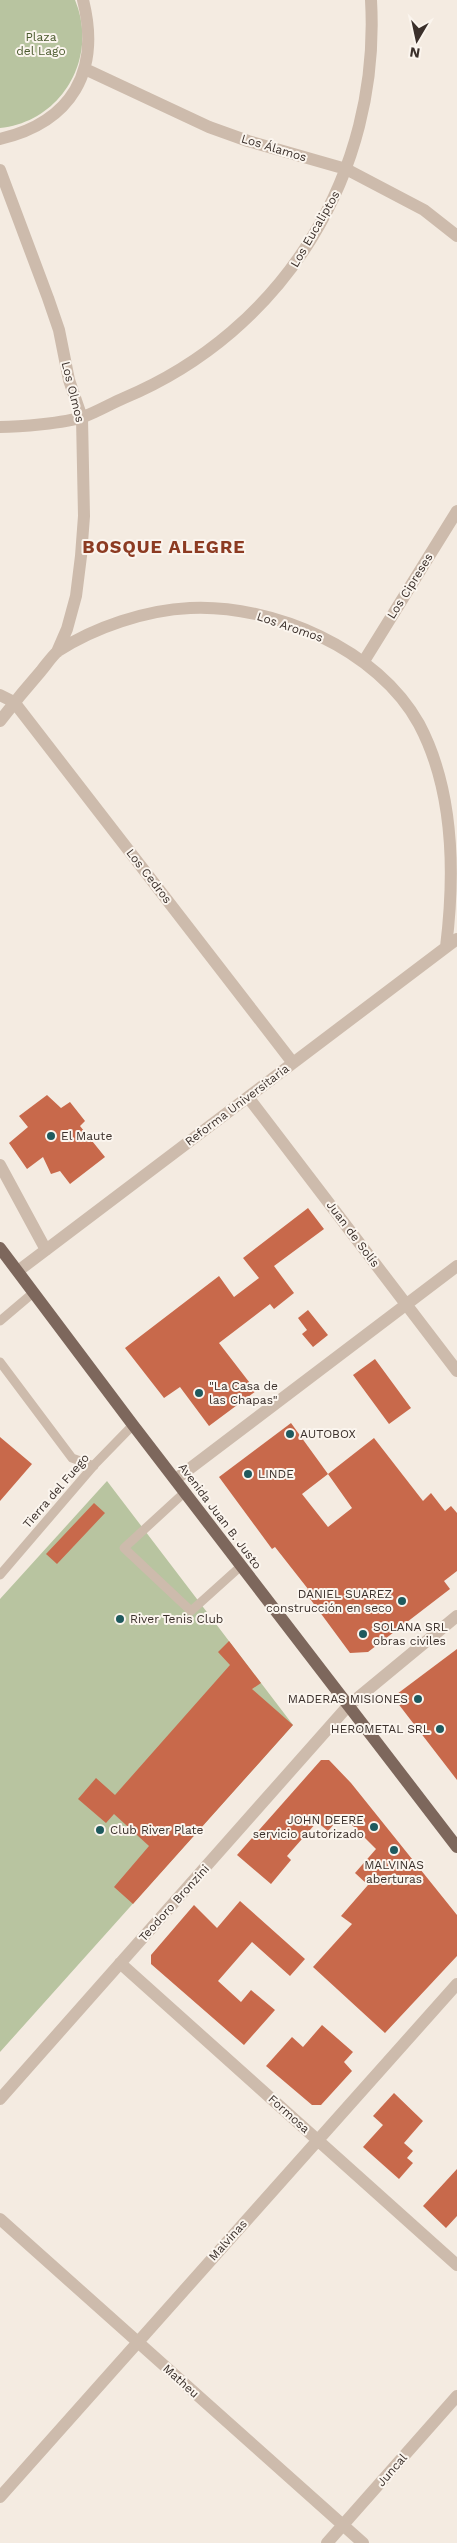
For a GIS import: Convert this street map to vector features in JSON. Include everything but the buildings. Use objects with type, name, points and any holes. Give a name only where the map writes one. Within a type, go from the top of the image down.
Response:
[{"type":"main road","name":"Avenida Juan B. Justo","points":[[0,1248],[133,1425],[457,1847]]},
{"type":"street","points":[[0,139],[24,133],[50,118],[65,104],[85,69],[89,25],[83,0]]},
{"type":"street","name":"Los Eucaliptos","points":[[0,427],[82,418],[175,373],[237,328],[294,266],[329,209],[346,169],[367,91],[371,47],[371,0]]},
{"type":"street","name":"Los Álamos","points":[[85,69],[209,127],[248,141],[346,169],[424,210],[457,236]]},
{"type":"street","name":"Los Olmos","points":[[0,170],[59,330],[68,380],[82,418],[84,516],[81,556],[76,596],[67,629],[57,652]]},
{"type":"street","name":"Los Cipreses","points":[[364,661],[457,511]]},
{"type":"street","name":"Los Aromos","points":[[0,721],[57,652],[117,623],[149,612],[191,608],[243,611],[294,626],[329,640],[364,661],[393,689],[419,724],[436,766],[451,855],[451,909],[446,947]]},
{"type":"street","name":"Los Cedros","points":[[0,695],[14,702],[293,1063]]},
{"type":"street","name":"Reforma Universitaria","points":[[18,1271],[457,938]]},
{"type":"street","name":"Juan de Solís","points":[[248,1097],[457,1371]]},
{"type":"street","points":[[0,1165],[46,1250]]},
{"type":"street","points":[[176,1479],[457,1266]]},
{"type":"street","name":"Teodoro Bronzini","points":[[0,2099],[348,1706],[457,1616]]},
{"type":"street","name":"Formosa","points":[[120,1964],[457,2265]]},
{"type":"street","name":"Malvinas","points":[[0,2497],[457,1984]]},
{"type":"street","name":"Matheu","points":[[0,2219],[363,2543]]},
{"type":"street","name":"Juncal","points":[[327,2543],[457,2396]]},
{"type":"lane","points":[[0,1321],[33,1293]]},
{"type":"lane","points":[[0,1362],[72,1458],[94,1466]]},
{"type":"lane","name":"Tierra del Fuego","points":[[0,1575],[94,1466],[133,1425]]},
{"type":"lane","points":[[185,1492],[124,1548],[191,1611],[241,1566]]},
{"type":"green space","name":"Plaza del Lago","points":[[0,0],[75,0],[81,22],[82,43],[78,64],[70,83],[57,100],[41,113],[22,123],[0,128]]},
{"type":"green space","name":"Club River Plate","points":[[107,1481],[293,1725],[0,2052],[0,1599]]},
{"type":"place","name":"El Maute","points":[[51,1136]]},
{"type":"place","name":"\"La Casa de las Chapas\"","points":[[199,1393]]},
{"type":"place","name":"AUTOBOX","points":[[290,1434]]},
{"type":"place","name":"LINDE","points":[[248,1474]]},
{"type":"place","name":"DANIEL SUAREZ construcción en seco","points":[[402,1601]]},
{"type":"place","name":"River Tenis Club","points":[[120,1619]]},
{"type":"place","name":"SOLANA SRL obras civiles","points":[[363,1634]]},
{"type":"place","name":"MADERAS MISIONES","points":[[418,1699]]},
{"type":"place","name":"HEROMETAL SRL","points":[[440,1729]]},
{"type":"place","name":"JOHN DEERE servicio autorizado","points":[[374,1827]]},
{"type":"place","name":"Club River Plate","points":[[100,1830]]},
{"type":"place","name":"MALVINAS aberturas","points":[[394,1850]]},
{"type":"district","name":"BOSQUE ALEGRE","points":[[164,546]]}]
